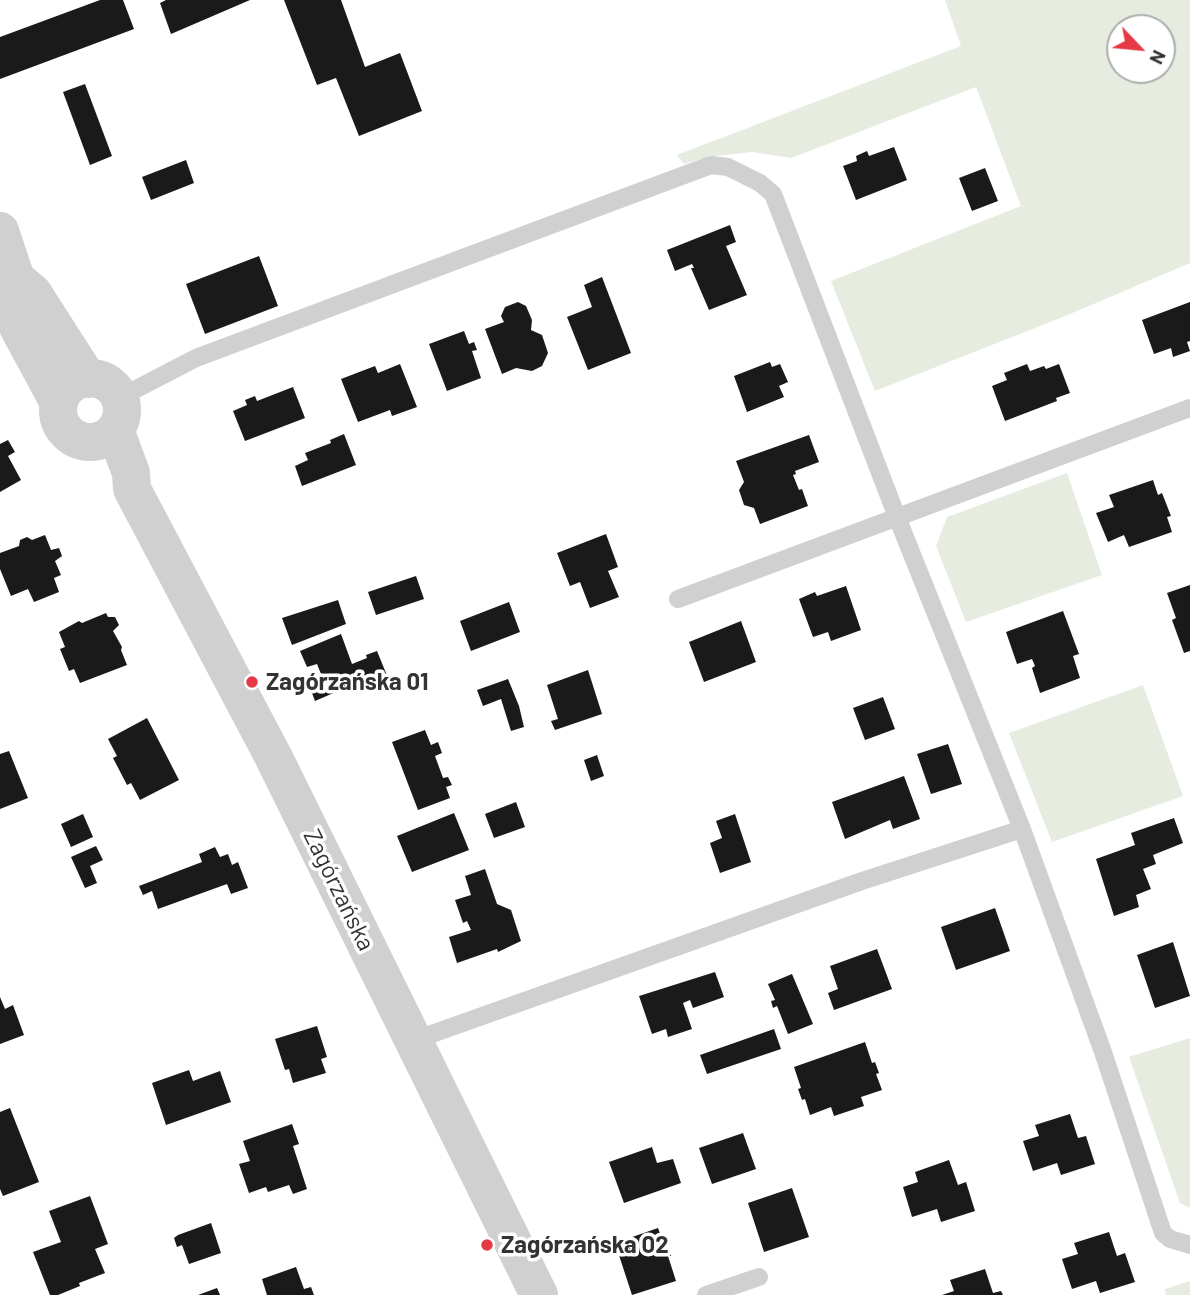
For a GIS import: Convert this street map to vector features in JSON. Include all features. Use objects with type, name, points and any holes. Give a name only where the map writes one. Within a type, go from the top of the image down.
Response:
[{"type":"street","name":"Zagórzańska","points":[[0,231],[16,279],[13,309],[18,327],[59,403],[58,413],[66,432],[74,439],[104,413]]},
{"type":"street","name":"Zagórzańska","points":[[16,279],[33,293],[104,413],[109,470],[132,489],[273,756],[539,1295]]},
{"type":"street","points":[[59,403],[70,384],[80,379],[104,413]]},
{"type":"lane","points":[[104,413],[196,358],[711,165],[729,167],[748,176],[773,194],[897,517],[1022,829],[1112,1077],[1163,1233],[1170,1239],[1190,1245]]},
{"type":"lane","points":[[678,599],[1190,408]]},
{"type":"lane","points":[[412,1041],[862,881],[1022,829]]},
{"type":"lane","points":[[706,1295],[759,1277]]},
{"type":"shaded area","points":[[945,0],[1190,0],[1190,263],[1063,317],[875,391],[831,281],[1021,206],[976,87],[791,158],[752,152],[708,157],[684,164],[677,155],[961,46]]},
{"type":"shaded area","points":[[1067,473],[1102,575],[966,622],[936,546],[947,517]]},
{"type":"shaded area","points":[[1143,685],[1183,796],[1052,842],[1009,733]]},
{"type":"shaded area","points":[[1190,1038],[1190,1208],[1180,1203],[1129,1057]]},
{"type":"shaded area","points":[[1190,1281],[1190,1295],[1166,1295],[1165,1289]]},
{"type":"building","points":[[100,0],[123,0],[134,29],[0,79],[0,37]]},
{"type":"building","points":[[166,0],[250,0],[171,34],[160,3]]},
{"type":"building","points":[[284,0],[341,0],[365,67],[400,53],[422,111],[359,136],[336,78],[317,85]]},
{"type":"building","points":[[85,84],[112,156],[90,165],[63,92]]},
{"type":"building","points":[[894,147],[907,180],[856,200],[843,166],[857,161],[856,156],[867,151],[869,156]]},
{"type":"building","points":[[186,160],[194,183],[151,200],[142,177]]},
{"type":"building","points":[[985,168],[998,201],[972,211],[959,178]]},
{"type":"building","points":[[730,225],[736,242],[726,246],[747,295],[709,310],[691,268],[694,268],[692,264],[675,271],[667,250]]},
{"type":"building","points":[[259,256],[278,306],[205,334],[186,284]]},
{"type":"building","points":[[602,277],[631,353],[588,370],[567,317],[592,307],[584,285]]},
{"type":"building","points":[[518,302],[526,306],[532,320],[531,330],[542,335],[548,353],[542,366],[532,371],[516,368],[502,374],[485,329],[504,322],[501,316],[505,307]]},
{"type":"building","points":[[1190,302],[1190,341],[1187,342],[1190,351],[1173,357],[1171,348],[1154,354],[1142,320]]},
{"type":"building","points":[[464,331],[469,344],[474,342],[477,350],[472,351],[481,378],[447,391],[429,344]]},
{"type":"building","points":[[770,362],[772,367],[780,364],[788,382],[779,386],[784,397],[747,412],[734,376]]},
{"type":"building","points":[[400,364],[417,407],[392,416],[390,410],[358,422],[341,379],[375,366],[378,373]]},
{"type":"building","points":[[1027,364],[1030,371],[1059,364],[1070,393],[1056,398],[1057,401],[1005,421],[992,386],[1007,380],[1004,373]]},
{"type":"building","points":[[293,387],[305,418],[245,441],[233,411],[247,405],[245,400],[255,396],[257,401]]},
{"type":"building","points":[[344,434],[356,465],[302,486],[295,466],[308,460],[305,453],[331,443],[330,440]]},
{"type":"building","points":[[809,435],[819,462],[795,471],[796,474],[793,475],[808,506],[760,524],[754,508],[744,505],[739,490],[744,482],[736,461]]},
{"type":"building","points":[[8,440],[15,452],[8,456],[21,480],[0,492],[0,444]]},
{"type":"building","points":[[1153,480],[1158,495],[1162,493],[1171,516],[1167,517],[1172,532],[1129,547],[1124,535],[1108,542],[1096,513],[1114,507],[1109,495]]},
{"type":"building","points":[[606,534],[618,567],[608,571],[619,597],[590,608],[580,582],[570,586],[557,553]]},
{"type":"building","points":[[45,535],[51,550],[59,548],[62,556],[55,561],[61,575],[54,578],[59,592],[34,602],[28,589],[11,596],[0,569],[0,553],[19,546],[20,540],[27,537],[32,540]]},
{"type":"building","points":[[416,576],[424,599],[376,615],[368,592]]},
{"type":"building","points":[[1190,585],[1190,651],[1184,653],[1172,620],[1176,618],[1167,593]]},
{"type":"building","points":[[846,586],[861,630],[831,641],[828,632],[813,637],[799,599],[815,592],[817,596]]},
{"type":"building","points":[[338,600],[346,624],[292,645],[282,618]]},
{"type":"building","points":[[509,602],[520,632],[471,651],[460,621]]},
{"type":"building","points":[[1063,611],[1079,654],[1073,656],[1080,678],[1040,693],[1032,659],[1017,664],[1006,632]]},
{"type":"building","points":[[106,613],[108,617],[115,617],[119,625],[113,631],[122,647],[127,665],[80,683],[74,669],[69,671],[60,649],[65,647],[59,632],[79,621],[82,623]]},
{"type":"building","points":[[741,621],[756,662],[704,682],[689,642]]},
{"type":"building","points":[[341,634],[352,664],[377,651],[388,678],[362,688],[359,682],[315,701],[307,680],[321,674],[317,664],[307,667],[300,651]]},
{"type":"building","points":[[588,670],[602,714],[555,730],[551,721],[558,719],[547,685]]},
{"type":"building","points":[[508,679],[524,727],[511,731],[501,699],[483,706],[477,690]]},
{"type":"building","points":[[883,697],[895,729],[865,740],[853,708]]},
{"type":"building","points":[[147,718],[179,780],[140,800],[131,783],[127,785],[113,758],[117,756],[108,739]]},
{"type":"building","points":[[425,730],[431,745],[438,742],[442,753],[435,756],[443,778],[448,777],[452,785],[446,787],[450,798],[418,810],[392,742]]},
{"type":"building","points":[[948,744],[962,784],[931,794],[917,754]]},
{"type":"building","points":[[9,751],[28,798],[0,809],[0,754]]},
{"type":"building","points":[[597,755],[604,776],[591,781],[584,760]]},
{"type":"building","points":[[904,776],[920,819],[893,829],[890,820],[845,839],[832,802]]},
{"type":"building","points":[[516,802],[525,827],[494,838],[485,814]]},
{"type":"building","points":[[454,813],[469,850],[412,872],[397,836]]},
{"type":"building","points":[[83,814],[93,837],[71,847],[61,824]]},
{"type":"building","points":[[735,814],[751,862],[720,873],[710,843],[722,838],[716,821]]},
{"type":"building","points":[[1174,818],[1183,843],[1153,855],[1156,864],[1143,869],[1151,889],[1136,895],[1139,907],[1114,916],[1096,859],[1135,845],[1131,833]]},
{"type":"building","points":[[96,846],[103,860],[90,866],[97,883],[85,888],[71,857]]},
{"type":"building","points":[[215,847],[220,857],[228,854],[232,865],[238,862],[248,888],[231,894],[227,884],[158,909],[152,891],[143,895],[139,886],[202,862],[199,854]]},
{"type":"building","points":[[485,869],[497,904],[511,910],[521,941],[498,952],[497,949],[457,963],[449,937],[471,930],[467,921],[463,923],[455,900],[471,895],[465,876]]},
{"type":"building","points":[[995,908],[1010,951],[956,970],[941,927]]},
{"type":"building","points":[[1173,942],[1190,996],[1155,1008],[1137,955]]},
{"type":"building","points":[[877,949],[892,989],[834,1010],[828,993],[838,989],[830,966]]},
{"type":"building","points":[[715,972],[724,997],[693,1008],[690,1000],[683,1003],[692,1029],[668,1037],[666,1029],[652,1034],[639,996]]},
{"type":"building","points":[[792,974],[813,1024],[788,1034],[777,1006],[773,1008],[771,1001],[775,1000],[768,984]]},
{"type":"building","points":[[0,997],[5,1009],[13,1005],[24,1035],[0,1044]]},
{"type":"building","points":[[317,1026],[327,1057],[321,1059],[326,1073],[293,1083],[289,1069],[285,1070],[275,1039]]},
{"type":"building","points":[[774,1029],[781,1049],[707,1074],[700,1055]]},
{"type":"building","points":[[865,1042],[872,1063],[875,1062],[879,1073],[876,1074],[882,1090],[861,1097],[864,1106],[834,1116],[831,1107],[810,1115],[805,1099],[802,1100],[798,1089],[801,1088],[794,1067]]},
{"type":"building","points":[[189,1070],[193,1081],[220,1071],[231,1102],[166,1125],[152,1083]]},
{"type":"building","points":[[10,1108],[39,1182],[3,1196],[0,1189],[0,1112]]},
{"type":"building","points":[[1070,1114],[1078,1138],[1086,1136],[1095,1164],[1061,1175],[1057,1163],[1033,1171],[1023,1141],[1039,1136],[1035,1125]]},
{"type":"building","points":[[292,1124],[299,1144],[293,1146],[307,1189],[293,1194],[289,1185],[268,1192],[266,1187],[249,1193],[239,1164],[250,1161],[243,1141]]},
{"type":"building","points":[[743,1133],[756,1169],[712,1184],[699,1148]]},
{"type":"building","points":[[652,1147],[657,1163],[673,1159],[681,1183],[624,1203],[609,1162]]},
{"type":"building","points":[[949,1160],[958,1185],[966,1182],[975,1211],[941,1222],[937,1209],[912,1217],[903,1187],[918,1182],[915,1172]]},
{"type":"building","points":[[792,1188],[809,1237],[764,1252],[748,1203]]},
{"type":"building","points":[[90,1196],[108,1244],[95,1249],[105,1273],[58,1295],[50,1295],[33,1252],[61,1242],[49,1211]]},
{"type":"building","points":[[211,1223],[221,1253],[189,1264],[182,1245],[177,1247],[174,1238]]},
{"type":"building","points":[[658,1228],[667,1253],[670,1252],[671,1256],[668,1256],[676,1281],[632,1295],[615,1243]]},
{"type":"building","points":[[1109,1232],[1117,1256],[1125,1253],[1135,1282],[1100,1293],[1096,1281],[1072,1289],[1062,1259],[1078,1254],[1074,1243]]},
{"type":"building","points":[[296,1267],[304,1289],[311,1287],[314,1295],[267,1295],[262,1279]]},
{"type":"building","points":[[985,1269],[993,1293],[1001,1291],[1003,1295],[942,1295],[954,1291],[950,1280]]},
{"type":"building","points":[[217,1288],[220,1295],[198,1295]]},
{"type":"place","name":"Zagórzańska 01","points":[[252,682]]},
{"type":"place","name":"Zagórzańska 02","points":[[487,1245]]}]
